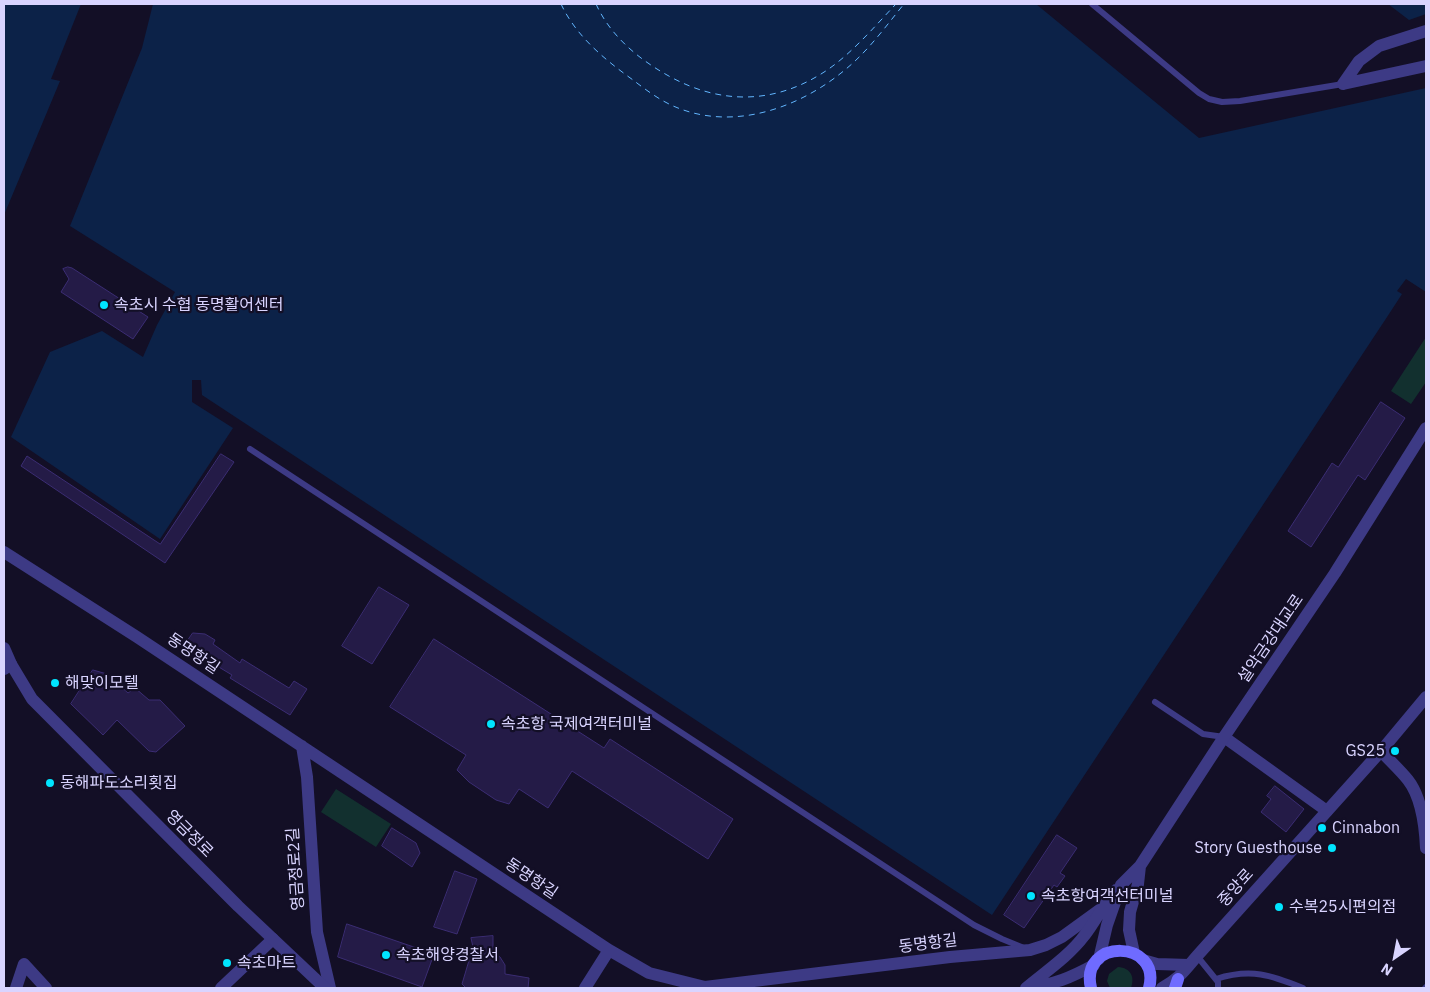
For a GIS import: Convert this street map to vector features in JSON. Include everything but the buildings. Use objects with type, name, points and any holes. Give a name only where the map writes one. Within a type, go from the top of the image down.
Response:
[{"type":"main road","points":[[1091,988],[1090,974],[1096,962],[1106,953],[1125,950],[1139,957],[1149,970],[1149,988]]},
{"type":"street","points":[[1343,84],[1359,61],[1379,46],[1426,31]]},
{"type":"street","points":[[1343,84],[1426,66]]},
{"type":"street","name":"설악금강대교로","points":[[1140,866],[1224,737],[1335,573],[1426,428]]},
{"type":"street","name":"동명항길","points":[[4,552],[138,637],[609,950],[649,973],[705,987],[1030,950],[1062,937],[1102,908]]},
{"type":"street","name":"영금정로","points":[[4,648],[7,667],[32,699],[212,880],[325,988]]},
{"type":"street","name":"중앙로","points":[[1177,983],[1193,961],[1381,751],[1426,696]]},
{"type":"street","points":[[1224,737],[1328,811]]},
{"type":"street","name":"영금정로2길","points":[[302,746],[306,776],[317,932],[330,988]]},
{"type":"street","points":[[1381,751],[1408,780],[1414,790],[1418,799],[1426,848]]},
{"type":"street","points":[[1027,988],[1084,936],[1102,908],[1140,866]]},
{"type":"street","points":[[1140,866],[1138,884],[1130,912],[1129,930],[1139,957],[1157,964],[1193,961]]},
{"type":"street","points":[[1027,988],[1046,986],[1069,979],[1096,962],[1121,885]]},
{"type":"street","points":[[221,988],[273,939]]},
{"type":"street","points":[[585,988],[609,950]]},
{"type":"street","points":[[16,988],[24,964],[46,988]]},
{"type":"street","points":[[1162,988],[1177,983]]},
{"type":"lane","points":[[1096,5],[1199,93],[1209,99],[1222,102],[1240,101],[1343,84]]},
{"type":"lane","points":[[250,449],[974,925],[1030,950]]},
{"type":"lane","points":[[1155,702],[1204,734],[1224,737]]},
{"type":"lane","points":[[1193,961],[1216,979],[1218,988]]},
{"type":"lane","points":[[1216,979],[1232,974],[1253,973],[1273,976],[1303,988]]},
{"type":"green space","points":[[1426,337],[1426,382],[1411,404],[1391,391]]},
{"type":"green space","points":[[336,789],[391,824],[376,847],[321,812]]},
{"type":"green space","points":[[1118,967],[1126,969],[1131,974],[1131,988],[1110,988],[1107,981],[1109,974]]},
{"type":"water","points":[[4,4],[81,4],[51,79],[60,81],[4,215]]},
{"type":"water","points":[[153,4],[1036,4],[1199,138],[1426,88],[1426,292],[1406,279],[1397,291],[1402,294],[992,915],[202,395],[201,380],[192,380],[192,402],[233,428],[160,539],[11,437],[50,352],[102,331],[143,357],[157,325],[175,292],[70,226],[142,48]]},
{"type":"water","points":[[1388,4],[1426,4],[1426,14],[1409,20]]},
{"type":"ferry route","points":[[561,4],[567,16],[583,37],[612,64],[649,92],[678,108],[722,117],[745,116],[767,111],[788,104],[828,83],[862,54],[904,4]]},
{"type":"ferry route","points":[[596,4],[617,36],[645,61],[667,75],[686,85],[706,91],[725,96],[744,97],[764,96],[783,91],[821,74],[851,50],[896,4]]},
{"type":"place","name":"속초시 수협 동명활어센터","points":[[104,305]]},
{"type":"place","name":"해맞이모텔","points":[[55,683]]},
{"type":"place","name":"속초항 국제여객터미널","points":[[491,724]]},
{"type":"place","name":"GS25","points":[[1395,751]]},
{"type":"place","name":"동해파도소리횟집","points":[[50,783]]},
{"type":"place","name":"Cinnabon","points":[[1322,828]]},
{"type":"place","name":"Story Guesthouse","points":[[1332,848]]},
{"type":"place","name":"속초항여객선터미널","points":[[1031,896]]},
{"type":"place","name":"수복25시편의점","points":[[1279,907]]},
{"type":"place","name":"속초해양경찰서","points":[[386,955]]},
{"type":"place","name":"속초마트","points":[[227,963]]}]
